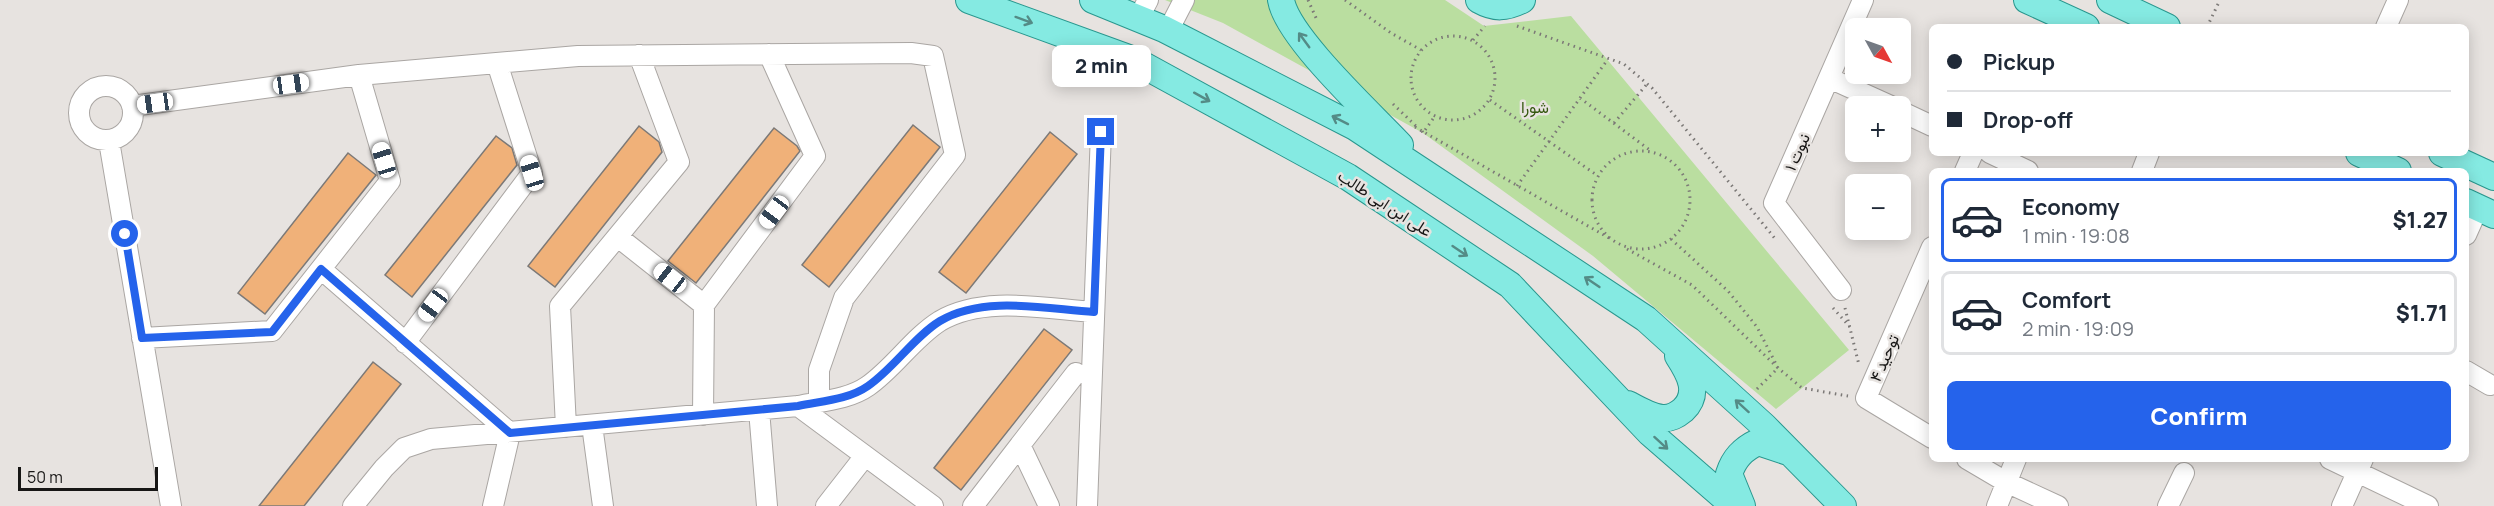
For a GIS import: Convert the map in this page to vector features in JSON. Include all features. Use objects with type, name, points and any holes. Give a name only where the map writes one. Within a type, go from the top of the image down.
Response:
[{"type":"main road","name":"علی ابن ابی طالب","points":[[969,0],[1134,60],[1348,177],[1510,285],[1650,433],[1734,506]]},
{"type":"main road","points":[[1094,0],[1143,9],[1168,31],[1355,128],[1636,312],[1741,405],[1843,506]]},
{"type":"main road","points":[[1281,0],[1283,11],[1320,62],[1430,176]]},
{"type":"main road","points":[[1479,0],[1488,5],[1506,8],[1522,0]]},
{"type":"main road","points":[[2110,0],[2161,24]]},
{"type":"main road","points":[[2040,3],[2080,24]]},
{"type":"main road","points":[[2448,156],[2494,177]]},
{"type":"main road","points":[[1615,396],[1636,409],[1663,419],[1676,416],[1689,404],[1694,390],[1690,374],[1662,334]]},
{"type":"main road","points":[[1742,506],[1729,474],[1733,462],[1745,448],[1758,442],[1791,453]]},
{"type":"street","points":[[1168,31],[1184,0]]},
{"type":"street","name":"نبوت ۱","points":[[1835,296],[1774,203],[1863,0]]},
{"type":"street","points":[[2387,24],[2398,0]]},
{"type":"street","points":[[132,106],[359,75],[578,56],[911,53],[933,56],[955,155],[844,298],[819,370],[819,402]]},
{"type":"street","points":[[703,415],[704,305],[815,156],[769,54]]},
{"type":"street","points":[[566,427],[561,306],[679,162],[639,55]]},
{"type":"street","points":[[405,343],[532,173],[497,63]]},
{"type":"street","points":[[142,338],[272,332],[390,181],[359,75]]},
{"type":"street","points":[[1829,78],[1869,96]]},
{"type":"street","points":[[100,85],[113,86],[127,94],[132,106],[132,121],[126,132],[109,141],[95,139],[79,121],[82,99],[89,90],[100,85]]},
{"type":"street","points":[[1911,116],[1929,125]]},
{"type":"street","points":[[1087,506],[1101,132]]},
{"type":"street","points":[[109,141],[171,506]]},
{"type":"street","points":[[1996,156],[2022,168]]},
{"type":"street","points":[[2469,229],[2480,208]]},
{"type":"street","points":[[618,237],[704,305]]},
{"type":"street","name":"توحید ۴","points":[[1929,254],[1866,398],[1929,436]]},
{"type":"street","points":[[321,269],[510,433]]},
{"type":"street","points":[[353,506],[384,468],[404,448],[431,440],[759,410],[819,402],[843,397],[867,387],[939,322],[955,315],[979,308],[1008,307],[1094,312]]},
{"type":"street","points":[[973,506],[1076,373]]},
{"type":"street","points":[[2469,373],[2490,385]]},
{"type":"street","points":[[798,406],[933,506]]},
{"type":"street","points":[[759,410],[767,506]]},
{"type":"street","points":[[592,425],[603,506]]},
{"type":"street","points":[[492,506],[510,433]]},
{"type":"street","points":[[1020,445],[1049,506]]},
{"type":"street","points":[[826,506],[865,456]]},
{"type":"street","points":[[1973,462],[2006,482],[2058,506]]},
{"type":"street","points":[[1997,506],[2015,462]]},
{"type":"street","points":[[2343,462],[2360,466],[2428,506]]},
{"type":"street","points":[[2342,506],[2360,466]]},
{"type":"street","points":[[2168,506],[2184,473]]},
{"type":"path","points":[[1308,0],[1320,26]]},
{"type":"path","points":[[1345,0],[1391,33],[1421,50]]},
{"type":"path","points":[[2208,24],[2220,0]]},
{"type":"path","points":[[1514,25],[1623,64],[1647,84],[1778,242]]},
{"type":"path","points":[[1445,36],[1459,36],[1473,40],[1492,60],[1496,74],[1495,87],[1490,100],[1480,111],[1468,118],[1455,121],[1428,113],[1418,103],[1412,90],[1411,76],[1414,62],[1421,50],[1432,41],[1445,36]]},
{"type":"path","points":[[1517,186],[1608,59]]},
{"type":"path","points":[[1614,123],[1647,84]]},
{"type":"path","points":[[1580,98],[1653,152],[1667,158],[1679,168],[1687,182],[1691,198],[1689,213],[1682,228],[1671,239],[1656,248],[1640,250],[1623,246]]},
{"type":"path","points":[[1490,100],[1598,176]]},
{"type":"path","points":[[1390,101],[1423,132]]},
{"type":"path","points":[[1395,113],[1423,132],[1692,285],[1778,368],[1802,388],[1866,398],[1850,327],[1835,296]]},
{"type":"path","points":[[1423,132],[1435,116]]},
{"type":"path","points":[[1609,238],[1598,225],[1592,209],[1592,192],[1598,176],[1608,164],[1621,155],[1637,151],[1653,152]]},
{"type":"path","points":[[1671,239],[1728,291],[1756,327],[1778,368]]},
{"type":"path","points":[[1835,296],[1850,327]]},
{"type":"path","points":[[1741,405],[1778,368]]},
{"type":"green space","name":"شورا","points":[[1165,0],[1445,0],[1484,26],[1571,16],[1849,350],[1776,409],[1593,256],[1423,133],[1223,23]]},
{"type":"building","points":[[913,125],[940,147],[829,287],[802,265]]},
{"type":"building","points":[[639,126],[659,142],[662,152],[555,287],[528,266]]},
{"type":"building","points":[[774,128],[800,151],[696,283],[668,261]]},
{"type":"building","points":[[1050,132],[1077,154],[966,293],[939,272]]},
{"type":"building","points":[[496,136],[512,148],[517,165],[412,297],[385,275]]},
{"type":"building","points":[[348,153],[376,175],[265,314],[238,293]]},
{"type":"building","points":[[1044,329],[1072,350],[961,490],[934,468]]},
{"type":"building","points":[[373,362],[401,384],[304,506],[259,506]]},
{"type":"route","points":[[125,234],[142,338],[272,332],[321,269],[510,433],[798,406],[843,397],[867,387],[939,322],[955,315],[979,308],[1008,307],[1094,312],[1101,132]]}]
